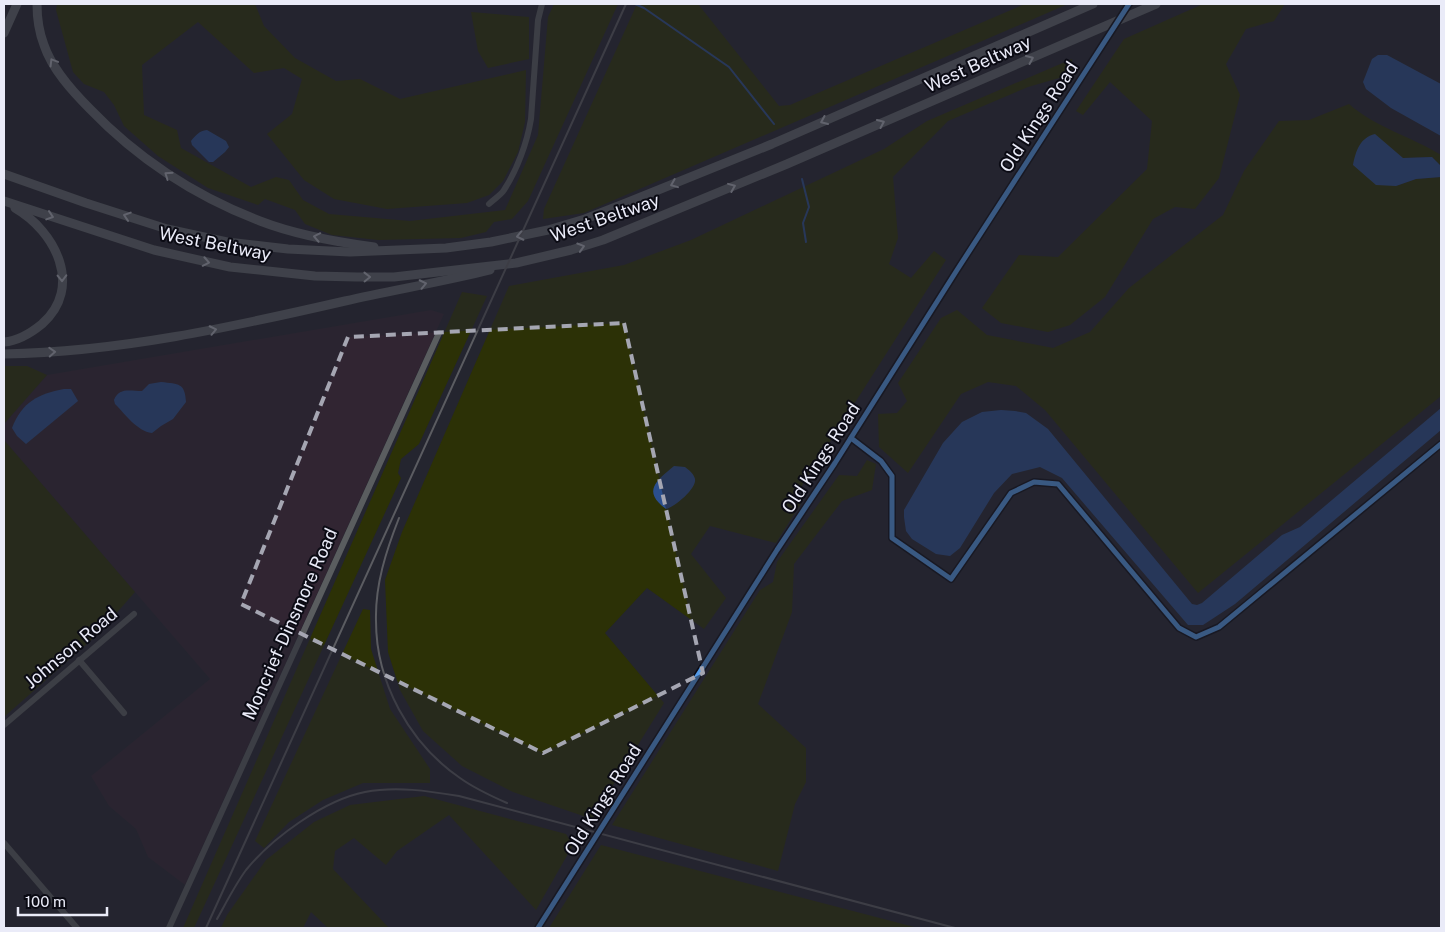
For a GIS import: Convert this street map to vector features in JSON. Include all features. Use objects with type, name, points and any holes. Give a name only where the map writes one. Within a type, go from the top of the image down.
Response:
[{"type":"highway","points":[[5,31],[17,4]]},
{"type":"highway","points":[[37,4],[39,27],[44,45],[65,81],[119,138],[178,182],[216,203],[277,227],[346,243],[399,250]]},
{"type":"highway","name":"West Beltway","points":[[4,174],[167,229],[227,242],[288,250],[350,252],[446,248],[491,242],[548,230],[585,219],[618,206],[772,144],[1093,4]]},
{"type":"highway","name":"West Beltway","points":[[4,201],[154,250],[230,267],[315,276],[357,277],[394,277],[477,270],[571,250],[621,233],[787,164],[1156,4]]},
{"type":"highway","points":[[4,16],[5,31]]},
{"type":"highway","points":[[4,201],[21,211],[49,239],[57,253],[62,274],[62,287],[58,302],[47,319],[34,331],[23,337],[4,342]]},
{"type":"highway","points":[[4,354],[68,351],[148,342],[477,270]]},
{"type":"street","points":[[489,204],[503,192],[519,159],[528,134],[531,120],[538,20],[542,4]]},
{"type":"street","name":"Old Kings Road","points":[[538,928],[927,317],[1129,4]]},
{"type":"street","name":"Moncrief-Dinsmore Road","points":[[169,928],[439,332]]},
{"type":"street","points":[[851,438],[881,461],[892,476],[892,538],[951,579],[1011,493],[1034,482],[1058,484],[1179,628],[1196,637],[1219,627],[1441,444]]},
{"type":"street","name":"Johnson Road","points":[[4,725],[134,614]]},
{"type":"street","points":[[79,660],[124,713]]},
{"type":"street","points":[[4,843],[77,928]]},
{"type":"highlighted area","points":[[624,323],[703,673],[543,753],[241,604],[348,337]]},
{"type":"shaded area","points":[[431,310],[444,314],[185,885],[148,857],[136,829],[109,806],[91,776],[210,679],[4,440],[4,424],[47,375]]},
{"type":"green space","points":[[57,4],[255,4],[264,26],[295,58],[336,81],[360,79],[400,99],[526,70],[525,122],[518,152],[503,181],[489,195],[467,203],[387,209],[334,199],[304,180],[267,134],[292,114],[302,79],[284,68],[254,73],[198,22],[142,65],[144,115],[177,130],[181,148],[251,187],[276,177],[289,180],[303,200],[329,214],[410,221],[505,210],[538,135],[548,17],[554,4],[618,4],[528,201],[512,219],[494,222],[486,232],[461,238],[378,240],[332,235],[305,224],[295,210],[265,199],[258,205],[208,188],[158,156],[124,126],[114,105],[104,92],[84,84],[73,72],[56,10]]},
{"type":"green space","points":[[637,4],[698,4],[779,106],[790,105],[1025,4],[1068,4],[584,213],[543,219],[544,209]]},
{"type":"green space","points":[[1203,4],[1285,4],[1274,21],[1246,29],[1226,64],[1240,95],[1219,178],[1195,209],[1175,207],[1153,219],[1105,297],[1070,325],[1048,332],[1001,323],[982,308],[1019,255],[1058,257],[1147,169],[1152,121],[1110,82],[1083,115],[1076,111],[1124,39]]},
{"type":"green space","points":[[471,12],[529,17],[529,59],[488,68],[478,51]]},
{"type":"green space","points":[[1072,59],[1073,74],[1028,87],[948,121],[893,177],[898,238],[889,264],[911,278],[934,251],[946,260],[796,495],[803,500],[776,543],[710,526],[691,554],[726,598],[704,629],[647,588],[605,633],[664,703],[592,819],[513,792],[462,766],[423,731],[400,690],[388,652],[385,580],[402,532],[509,286],[624,265],[691,240],[884,149],[927,121]]},
{"type":"green space","points":[[1349,104],[1370,119],[1441,155],[1441,166],[1432,157],[1403,158],[1396,186],[1416,179],[1441,177],[1441,396],[1198,593],[1045,410],[1016,386],[988,382],[961,394],[908,473],[879,447],[878,414],[897,413],[907,401],[898,383],[941,318],[957,310],[987,335],[1053,348],[1090,332],[1129,288],[1223,215],[1244,171],[1279,121],[1309,120]]},
{"type":"green space","points":[[462,292],[487,296],[419,444],[401,459],[398,473],[401,478],[194,928],[183,928]]},
{"type":"green space","points":[[4,366],[27,366],[47,375],[4,424]]},
{"type":"green space","points":[[4,440],[135,592],[98,634],[4,717]]},
{"type":"green space","points":[[867,460],[876,464],[872,490],[842,501],[794,564],[792,612],[758,704],[806,748],[806,782],[795,804],[778,871],[612,825],[760,590],[773,582],[777,562],[839,475],[857,476]]},
{"type":"green space","points":[[363,609],[370,610],[371,649],[390,709],[430,769],[430,783],[363,783],[323,800],[289,822],[264,848],[255,841]]},
{"type":"green space","points":[[424,796],[566,834],[573,845],[536,910],[449,815],[397,851],[386,865],[354,838],[335,851],[333,869],[389,928],[328,928],[311,912],[303,928],[221,928],[227,915],[266,860],[314,822],[350,805]]},
{"type":"green space","points":[[601,845],[918,928],[549,928]]},
{"type":"water","points":[[1378,55],[1387,55],[1441,84],[1441,136],[1391,108],[1366,89],[1363,82],[1372,59]]},
{"type":"water","points":[[207,130],[226,141],[229,147],[213,162],[209,162],[192,145],[191,141],[200,132]]},
{"type":"water","points":[[1375,134],[1403,158],[1432,157],[1441,166],[1441,177],[1416,179],[1396,186],[1376,185],[1353,165],[1362,142]]},
{"type":"water","points":[[161,382],[180,386],[184,391],[186,402],[173,419],[152,433],[147,432],[132,422],[115,404],[114,400],[122,391],[142,391],[149,384]]},
{"type":"water","points":[[71,389],[78,401],[26,444],[17,436],[12,428],[16,419],[32,401],[46,394]]},
{"type":"water","points":[[1441,408],[1441,430],[1235,604],[1203,625],[1188,625],[1062,478],[1040,467],[1012,474],[994,493],[960,548],[950,556],[936,554],[912,539],[906,531],[904,510],[943,443],[962,422],[982,412],[1001,410],[1026,413],[1048,429],[1192,604],[1197,605],[1202,603],[1282,535],[1300,527]]},
{"type":"water","points":[[674,466],[688,469],[695,479],[695,483],[685,497],[666,509],[659,503],[653,491],[657,481]]},
{"type":"waterway","points":[[635,4],[644,8],[729,67],[774,124]]},
{"type":"waterway","points":[[802,179],[809,207],[803,223],[806,242]]},
{"type":"railway","points":[[206,928],[626,4]]},
{"type":"railway","points":[[399,518],[382,568],[376,608],[378,644],[389,688],[411,729],[442,764],[471,785],[507,803]]},
{"type":"railway","points":[[217,919],[246,870],[284,833],[316,812],[349,796],[377,790],[400,789],[459,796],[955,928]]},
{"type":"cycle path","points":[[538,928],[777,550],[835,463],[1129,4]]},
{"type":"cycle path","points":[[851,438],[881,461],[892,476],[892,538],[951,579],[1011,493],[1034,482],[1058,484],[1179,628],[1196,637],[1219,627],[1441,444]]}]
